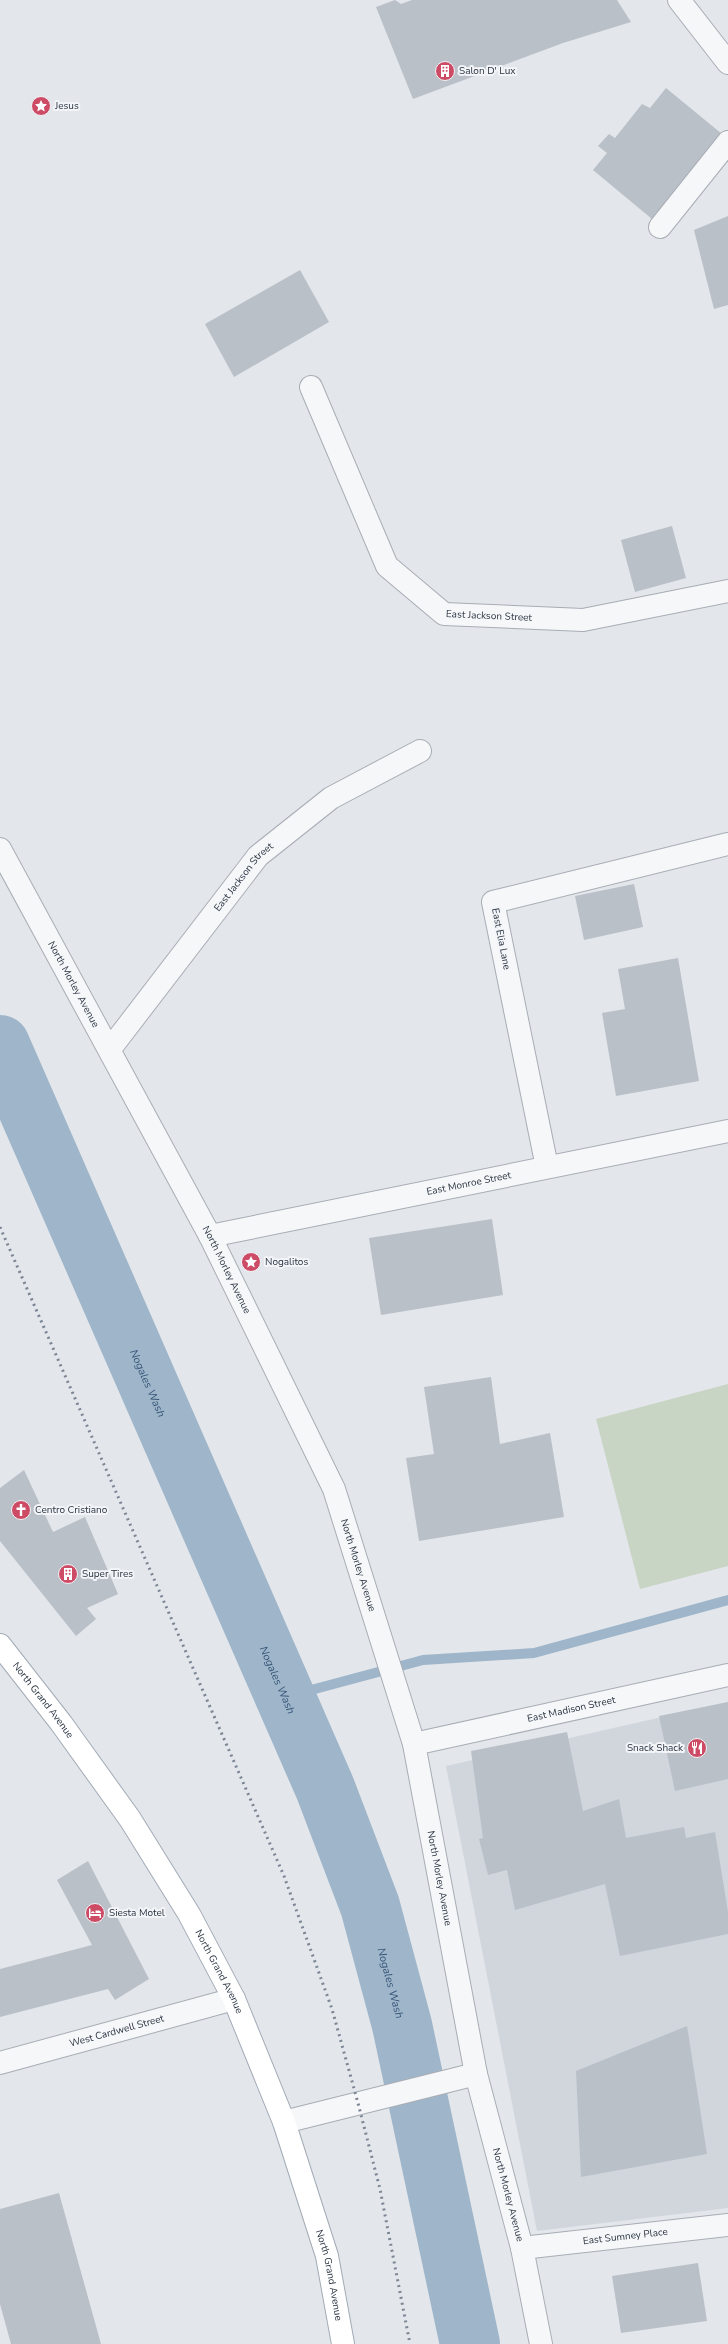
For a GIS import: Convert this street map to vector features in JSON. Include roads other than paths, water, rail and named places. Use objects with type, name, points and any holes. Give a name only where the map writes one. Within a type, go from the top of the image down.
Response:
[{"type":"main road","name":"North Grand Avenue","points":[[0,1645],[61,1723],[130,1818],[188,1914],[234,1999],[284,2122],[327,2256],[343,2344]]},
{"type":"street","points":[[679,0],[728,62]]},
{"type":"street","points":[[660,226],[728,142]]},
{"type":"street","name":"East Jackson Street","points":[[311,387],[387,566],[444,614],[583,620],[728,591]]},
{"type":"street","name":"East Jackson Street","points":[[110,1049],[258,856],[331,798],[420,751]]},
{"type":"street","name":"East Elia Lane","points":[[547,1167],[494,902],[728,844]]},
{"type":"street","name":"North Morley Avenue","points":[[0,849],[110,1049],[210,1236],[334,1489],[414,1744],[476,2074],[522,2248],[541,2344]]},
{"type":"street","name":"East Monroe Street","points":[[210,1236],[728,1131]]},
{"type":"street","name":"East Madison Street","points":[[414,1744],[728,1675]]},
{"type":"street","name":"West Cardwell Street","points":[[0,2063],[234,1999]]},
{"type":"street","points":[[284,2122],[476,2074]]},
{"type":"street","name":"East Sumney Place","points":[[522,2248],[728,2224]]},
{"type":"waterway","name":"Nogales Wash","points":[[0,1045],[325,1788],[370,1906],[402,2025],[470,2344]]},
{"type":"waterway","points":[[285,1697],[423,1660],[534,1653],[728,1600]]},
{"type":"railway","points":[[0,1227],[284,1876],[332,2009],[358,2103],[380,2189],[410,2344]]},
{"type":"place","name":"Salon D' Lux","points":[[445,71]]},
{"type":"place","name":"Jesus","points":[[41,106]]},
{"type":"place","name":"Nogalitos","points":[[251,1262]]},
{"type":"place","name":"Centro Cristiano","points":[[21,1510]]},
{"type":"place","name":"Super Tires","points":[[68,1574]]},
{"type":"place","name":"Snack Shack","points":[[697,1748]]},
{"type":"place","name":"Siesta Motel","points":[[95,1913]]}]
